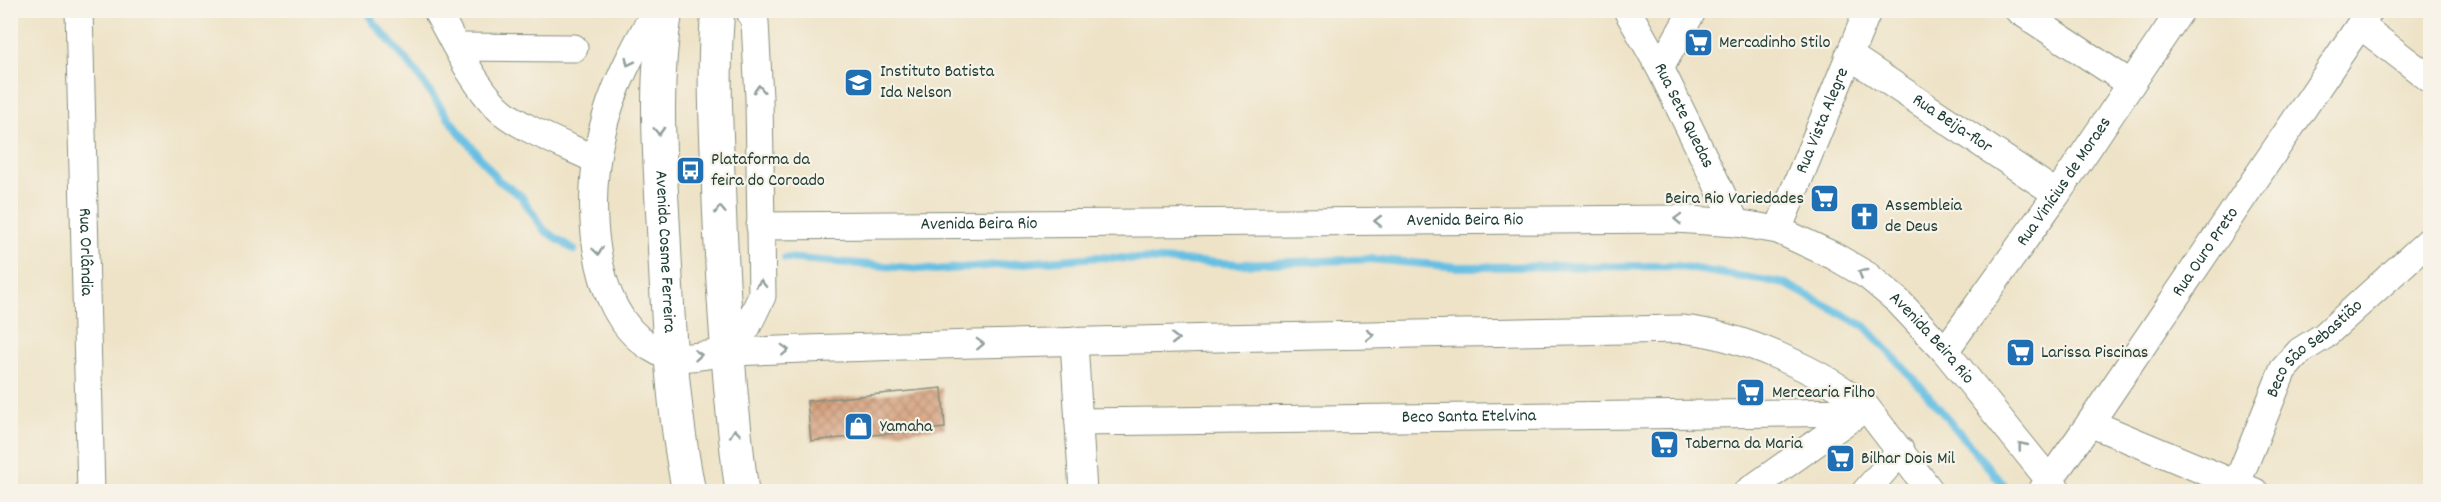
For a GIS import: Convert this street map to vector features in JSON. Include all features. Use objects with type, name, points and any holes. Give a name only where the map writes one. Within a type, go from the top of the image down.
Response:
[{"type":"main road","name":"Avenida Cosme Ferreira","points":[[666,10],[660,43],[658,98],[670,358],[689,492]]},
{"type":"main road","points":[[718,10],[715,100],[727,353],[742,492]]},
{"type":"street","name":"Rua Orlândia","points":[[79,10],[91,491]]},
{"type":"street","points":[[436,10],[478,83],[499,109],[526,126],[596,160]]},
{"type":"street","points":[[656,10],[624,71],[602,130],[596,160],[596,235],[600,266],[607,292],[618,314],[636,336],[648,346],[670,358],[727,353],[1074,341],[1681,329],[1723,336],[1746,344],[1802,368],[1838,387],[1901,451],[1931,492]]},
{"type":"street","points":[[727,353],[747,327],[762,296],[759,98],[755,22],[749,10]]},
{"type":"street","name":"Rua Sete Quedas","points":[[1627,10],[1660,68],[1736,223]]},
{"type":"street","points":[[1660,68],[1693,10]]},
{"type":"street","name":"Rua Vista Alegre","points":[[1778,230],[1868,10]]},
{"type":"street","points":[[2018,10],[2131,84]]},
{"type":"street","name":"Rua Vinícius de Moraes","points":[[1945,351],[2056,194],[2181,10]]},
{"type":"street","points":[[2365,18],[2430,79]]},
{"type":"street","name":"Rua Ouro Preto","points":[[2050,488],[2091,423],[2365,18]]},
{"type":"street","points":[[457,46],[574,48]]},
{"type":"street","name":"Rua Beija-flor","points":[[1849,55],[2056,194]]},
{"type":"street","name":"Avenida Beira Rio","points":[[760,226],[1664,219],[1736,223],[1778,230],[1834,256],[1868,276],[1899,302],[1945,351],[2050,488]]},
{"type":"street","name":"Beco São Sebastião","points":[[2246,487],[2283,370],[2300,351],[2324,336],[2430,240]]},
{"type":"street","points":[[1074,341],[1083,492]]},
{"type":"street","points":[[1747,492],[1862,410]]},
{"type":"street","name":"Beco Santa Etelvina","points":[[1079,423],[1862,410]]},
{"type":"street","points":[[2091,423],[2246,487]]},
{"type":"street","points":[[1865,492],[1901,451]]},
{"type":"street","points":[[91,491],[110,492]]},
{"type":"building","points":[[942,388],[945,428],[811,441],[807,401]]},
{"type":"waterway","points":[[368,10],[373,22],[413,68],[449,119],[498,180],[521,196],[544,230],[574,250]]},
{"type":"waterway","points":[[785,258],[936,270],[1097,257],[1241,264],[1370,259],[1458,267],[1676,266],[1786,284],[1866,327],[1921,387],[2009,492]]},
{"type":"place","name":"Mercadinho Stilo","points":[[1698,43]]},
{"type":"place","name":"Instituto Batista Ida Nelson","points":[[859,82]]},
{"type":"place","name":"Plataforma da feira do Coroado","points":[[690,170]]},
{"type":"place","name":"Beira Rio Variedades","points":[[1825,199]]},
{"type":"place","name":"Assembleia de Deus","points":[[1864,216]]},
{"type":"place","name":"Larissa Piscinas","points":[[2020,353]]},
{"type":"place","name":"Mercearia Filho","points":[[1751,393]]},
{"type":"place","name":"Yamaha","points":[[859,427]]},
{"type":"place","name":"Taberna da Maria","points":[[1664,444]]},
{"type":"place","name":"Bilhar Dois Mil","points":[[1840,459]]}]
